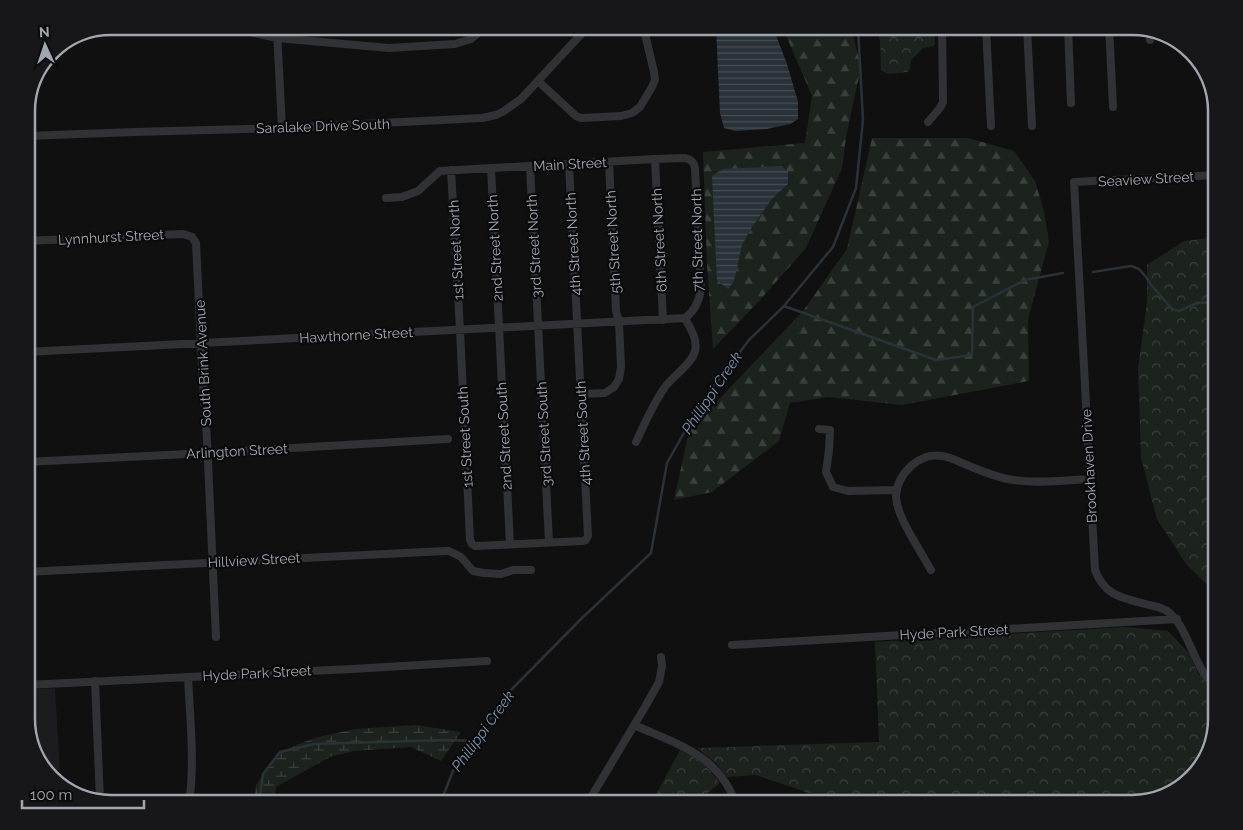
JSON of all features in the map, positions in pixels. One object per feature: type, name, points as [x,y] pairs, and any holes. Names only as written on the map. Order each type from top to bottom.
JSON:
[{"type":"street","points":[[277,35],[282,128]]},
{"type":"street","points":[[285,35],[389,48],[455,44],[471,39],[476,35]]},
{"type":"street","name":"Saralake Drive South","points":[[35,136],[282,128],[482,118],[496,114],[515,104],[580,35]]},
{"type":"street","points":[[538,81],[576,116],[581,118],[621,116],[632,113],[640,107],[654,80],[654,72],[645,35]]},
{"type":"street","points":[[928,122],[943,102],[942,35]]},
{"type":"street","points":[[986,35],[991,126]]},
{"type":"street","points":[[1026,35],[1032,126]]},
{"type":"street","points":[[1068,35],[1071,103]]},
{"type":"street","points":[[1109,35],[1113,107]]},
{"type":"street","name":"Main Street","points":[[451,170],[655,159],[689,159]]},
{"type":"street","name":"6th Street North","points":[[655,159],[663,320]]},
{"type":"street","name":"7th Street North","points":[[685,318],[696,304],[700,290],[695,168],[689,159]]},
{"type":"street","name":"5th Street North","points":[[581,394],[604,393],[614,387],[621,367],[608,162]]},
{"type":"street","name":"4th Street North","points":[[569,164],[577,324]]},
{"type":"street","name":"3rd Street North","points":[[530,166],[539,326]]},
{"type":"street","name":"2nd Street North","points":[[491,168],[499,328]]},
{"type":"street","points":[[386,198],[412,194],[424,187],[440,171],[451,170]]},
{"type":"street","name":"1st Street North","points":[[451,170],[460,330]]},
{"type":"street","name":"Seaview Street","points":[[1074,182],[1208,175]]},
{"type":"street","name":"Brookhaven Drive","points":[[1074,182],[1095,570],[1100,582],[1113,594],[1159,607],[1168,611],[1177,619]]},
{"type":"street","name":"Lynnhurst Street","points":[[35,241],[183,234],[194,239]]},
{"type":"street","name":"South Brink Avenue","points":[[194,239],[197,248],[216,637]]},
{"type":"street","points":[[636,442],[661,393],[690,360],[695,351],[695,338],[685,318]]},
{"type":"street","name":"Hawthorne Street","points":[[35,352],[685,318]]},
{"type":"street","name":"4th Street South","points":[[549,542],[586,540],[588,536],[577,324]]},
{"type":"street","name":"3rd Street South","points":[[539,326],[549,542]]},
{"type":"street","name":"2nd Street South","points":[[499,328],[510,544]]},
{"type":"street","name":"1st Street South","points":[[460,330],[470,540],[475,546],[510,544]]},
{"type":"street","points":[[819,428],[830,430],[826,472],[833,487],[848,491],[896,490]]},
{"type":"street","name":"Arlington Street","points":[[35,462],[448,439]]},
{"type":"street","points":[[931,570],[900,517],[896,503],[896,490],[903,475],[919,460],[934,455],[950,458],[989,474],[1016,481],[1090,479]]},
{"type":"street","points":[[510,544],[549,542]]},
{"type":"street","name":"Hillview Street","points":[[35,572],[445,550],[461,557],[473,571],[501,574],[512,570],[531,570]]},
{"type":"street","points":[[1177,619],[1202,670],[1208,678]]},
{"type":"street","name":"Hyde Park Street","points":[[732,645],[1177,619]]},
{"type":"street","points":[[592,795],[659,682],[662,666],[661,657]]},
{"type":"street","name":"Hyde Park Street","points":[[35,684],[487,661]]},
{"type":"street","points":[[188,677],[192,761],[190,795]]},
{"type":"street","points":[[95,681],[100,794]]},
{"type":"street","points":[[634,725],[691,750],[707,761],[726,782],[732,795]]},
{"type":"shaded area","points":[[716,35],[776,35],[787,64],[798,102],[798,119],[790,124],[767,129],[735,131],[724,128],[720,113]]},
{"type":"shaded area","points":[[781,166],[788,171],[788,184],[772,199],[752,227],[742,245],[734,281],[728,289],[717,280],[712,176],[723,169]]},
{"type":"shaded area","points":[[55,688],[60,770],[55,770],[45,757],[38,739],[35,724],[35,689]]},
{"type":"green space","points":[[786,35],[853,35],[861,67],[846,137],[842,168],[806,248],[713,349],[707,264],[703,152],[805,143],[812,96]],"holes":[[[781,166],[788,184],[772,199],[752,227],[742,245],[751,168]]]},
{"type":"green space","points":[[878,35],[934,35],[935,43],[934,46],[923,48],[911,60],[910,69],[907,72],[888,74],[881,70]]},
{"type":"green space","points":[[872,138],[968,138],[1014,151],[1035,181],[1044,211],[1049,242],[1028,319],[1029,381],[902,405],[828,397],[790,403],[779,441],[712,492],[674,500],[689,431],[803,311],[847,249]]},
{"type":"green space","points":[[1208,238],[1208,586],[1186,564],[1157,519],[1141,458],[1138,368],[1147,302],[1147,265],[1184,241]]},
{"type":"green space","points":[[1126,627],[1168,631],[1188,652],[1198,673],[1208,685],[1208,719],[1205,739],[1200,753],[1182,776],[1166,787],[1156,791],[1132,795],[815,795],[756,775],[727,777],[716,763],[697,748],[879,742],[875,642]]},
{"type":"green space","points":[[416,725],[461,732],[441,761],[411,747],[354,751],[332,756],[276,787],[275,795],[255,795],[256,785],[277,753],[314,738],[355,729]]},
{"type":"green space","points":[[680,750],[702,764],[720,783],[705,795],[656,795]]},
{"type":"waterway","name":"Phillippi Creek","points":[[444,795],[453,771],[511,690],[581,619],[651,553],[667,463],[700,404],[749,340],[784,306],[833,247],[856,188],[863,120],[858,35]]},
{"type":"waterway","points":[[1093,272],[1131,266],[1139,269],[1172,309],[1179,311],[1197,303],[1208,302]]},
{"type":"waterway","points":[[784,306],[936,360],[972,355],[973,307],[1025,280],[1063,273]]},
{"type":"waterway","points":[[260,795],[263,774],[280,752],[314,744],[445,740],[475,741]]}]
